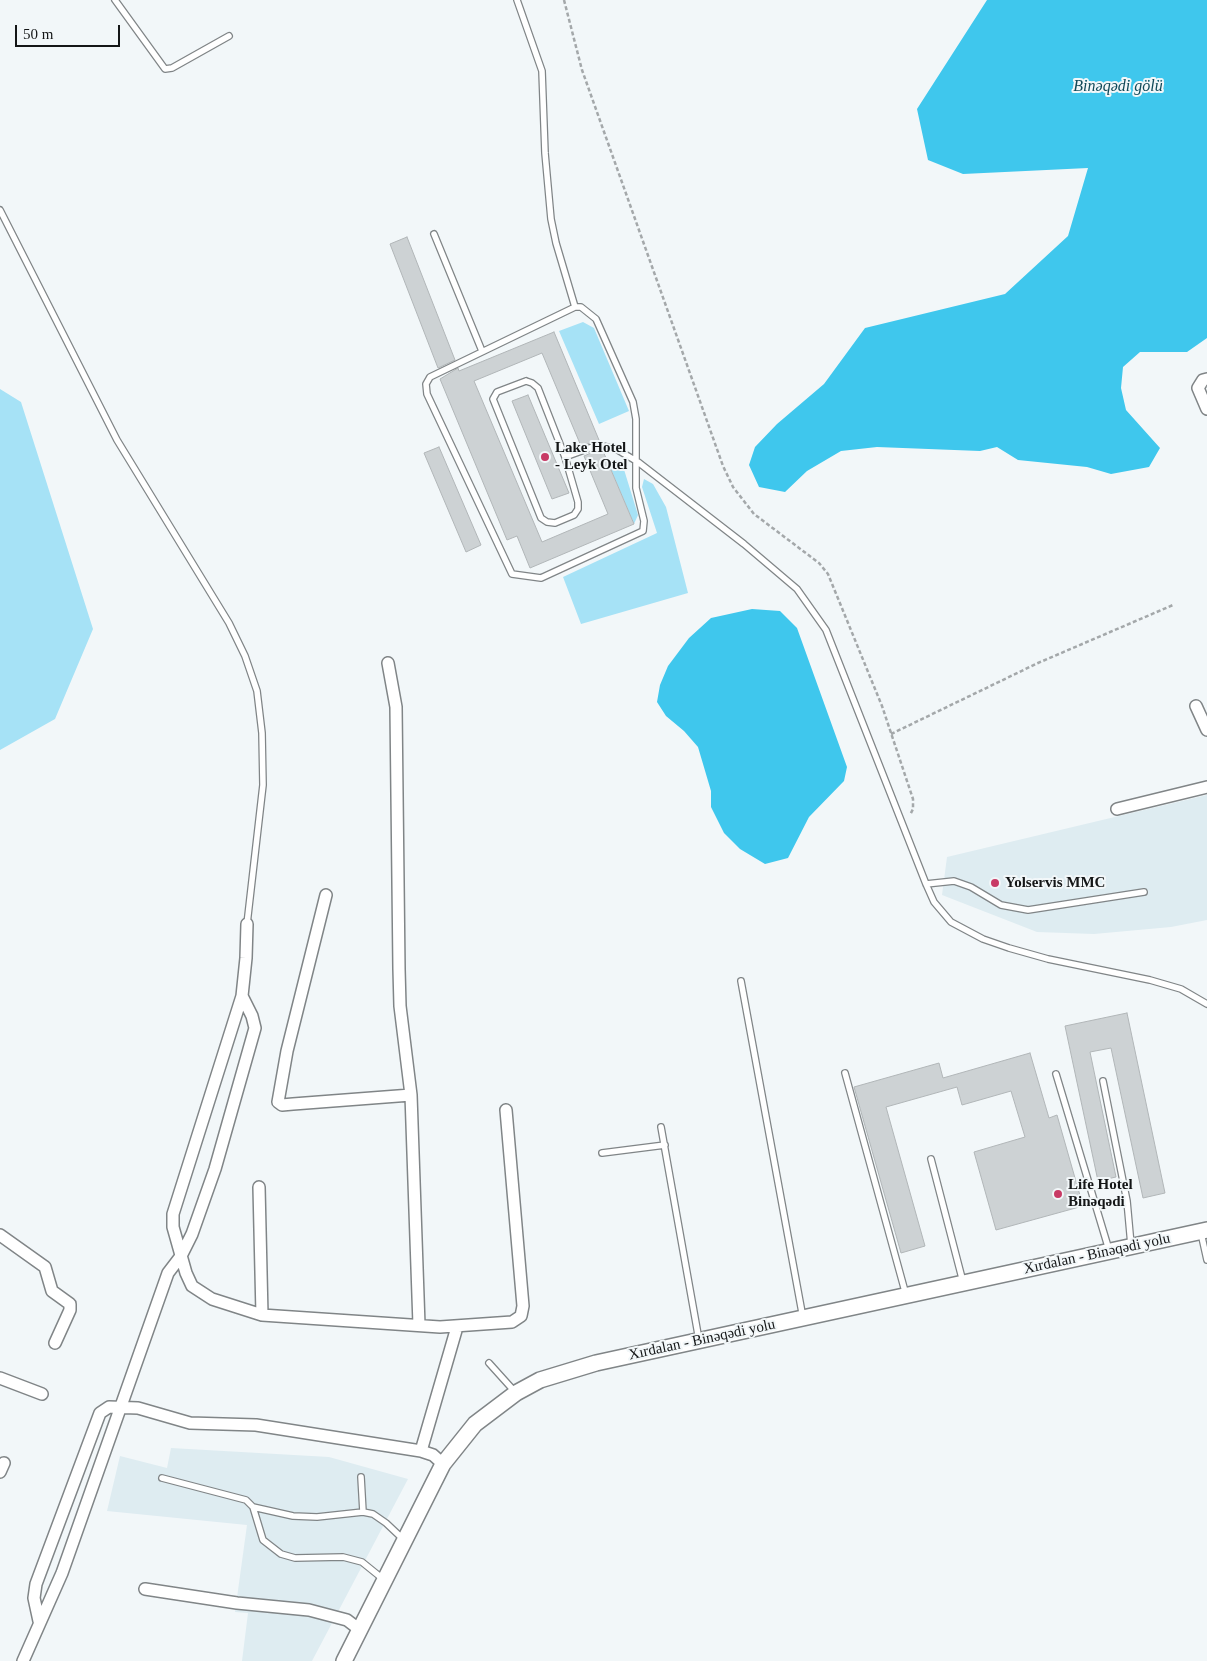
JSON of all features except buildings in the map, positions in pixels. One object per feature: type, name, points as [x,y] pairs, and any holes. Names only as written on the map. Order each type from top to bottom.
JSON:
[{"type":"main road","name":"Xırdalan - Binəqədi yolu","points":[[344,1661],[443,1464],[475,1424],[516,1392],[540,1380],[596,1362],[1204,1231]]},
{"type":"street","points":[[1207,379],[1203,380],[1198,388],[1207,409]]},
{"type":"street","points":[[388,663],[396,707],[400,1006],[411,1095],[419,1325]]},
{"type":"street","points":[[1196,706],[1207,730]]},
{"type":"street","points":[[1116,809],[1207,787]]},
{"type":"street","points":[[326,895],[287,1051],[278,1102],[293,1104],[411,1095]]},
{"type":"street","points":[[246,924],[246,958],[242,996],[173,1214],[181,1256],[192,1286],[212,1299],[262,1315],[457,1327],[512,1322],[521,1316],[522,1306],[506,1110]]},
{"type":"street","points":[[24,1661],[39,1621],[62,1573],[168,1273],[181,1256],[192,1234],[215,1168],[255,1028],[252,1016],[242,996]]},
{"type":"street","points":[[259,1187],[262,1315]]},
{"type":"street","points":[[0,1234],[45,1267],[52,1291],[70,1304],[70,1310],[55,1343]]},
{"type":"street","points":[[421,1451],[457,1327]]},
{"type":"street","points":[[0,1378],[42,1394]]},
{"type":"street","points":[[39,1621],[35,1609],[36,1584],[100,1413],[109,1406],[138,1408],[190,1423],[256,1425],[421,1451],[433,1455],[443,1464]]},
{"type":"street","points":[[144,1589],[237,1603],[310,1610],[347,1620],[360,1630]]},
{"type":"lane","points":[[114,0],[165,69],[172,68],[229,36]]},
{"type":"lane","points":[[517,0],[542,71],[545,154],[552,219],[556,243],[575,307]]},
{"type":"lane","points":[[0,210],[117,440],[229,623],[245,656],[257,691],[262,733],[263,785],[246,924]]},
{"type":"lane","points":[[434,234],[482,350]]},
{"type":"lane","points":[[575,307],[581,307],[596,319],[632,402],[636,419],[638,462],[636,488],[644,521],[643,531],[541,578],[512,574],[428,394],[426,384],[430,378],[482,350],[575,307]]},
{"type":"lane","points":[[526,382],[532,383],[538,388],[565,457],[578,509],[574,515],[555,523],[547,522],[541,518],[493,399],[498,392],[526,382]]},
{"type":"lane","points":[[565,457],[598,444],[608,445],[638,462],[744,544],[797,589],[826,630],[926,884],[942,914],[951,922],[982,939],[1048,959],[1150,980],[1181,989],[1207,1004]]},
{"type":"lane","points":[[926,884],[954,881],[971,887],[1001,905],[1028,910],[1144,892]]},
{"type":"lane","points":[[741,982],[802,1318]]},
{"type":"lane","points":[[845,1073],[906,1295]]},
{"type":"lane","points":[[1056,1074],[1110,1252]]},
{"type":"lane","points":[[1103,1081],[1127,1201],[1131,1247]]},
{"type":"lane","points":[[662,1127],[699,1340]]},
{"type":"lane","points":[[602,1153],[665,1145]]},
{"type":"lane","points":[[931,1158],[963,1282]]},
{"type":"lane","points":[[1204,1231],[1207,1260]]},
{"type":"lane","points":[[489,1364],[516,1392]]},
{"type":"lane","points":[[361,1477],[364,1512]]},
{"type":"lane","points":[[162,1478],[246,1500],[254,1507],[293,1516],[364,1512],[372,1514],[386,1523],[405,1541]]},
{"type":"lane","points":[[254,1507],[263,1540],[281,1554],[295,1558],[343,1557],[362,1562],[385,1580]]},
{"type":"path","points":[[564,0],[582,70],[723,466],[733,487],[754,514],[819,563],[828,574],[891,734],[913,799],[913,809],[904,828]]},
{"type":"path","points":[[891,734],[1038,663],[1173,605]]},
{"type":"shaded area","points":[[583,322],[594,328],[629,411],[599,424],[559,331]]},
{"type":"shaded area","points":[[0,389],[21,402],[93,629],[55,719],[0,750]]},
{"type":"shaded area","points":[[622,463],[638,515],[634,524],[610,467]]},
{"type":"shaded area","points":[[644,479],[653,484],[666,507],[688,593],[581,624],[563,577],[657,533],[642,487]]},
{"type":"shaded area","name":"Yolservis MMC","points":[[1207,795],[1207,920],[1171,927],[1094,934],[1037,932],[942,895],[947,857]]},
{"type":"shaded area","points":[[171,1448],[329,1457],[408,1479],[312,1661],[242,1661],[248,1613],[235,1612],[247,1525],[107,1511],[120,1456],[167,1468]]},
{"type":"water","name":"Binəqədi gölü","points":[[987,0],[1207,0],[1207,338],[1187,352],[1140,352],[1123,367],[1121,388],[1126,410],[1160,448],[1149,467],[1111,474],[1087,467],[1018,460],[997,447],[980,451],[877,447],[841,451],[807,471],[785,492],[759,487],[749,465],[755,447],[777,424],[824,384],[865,328],[1005,294],[1068,236],[1088,168],[963,174],[928,160],[917,109]]},
{"type":"water","points":[[752,609],[780,611],[797,628],[847,767],[844,781],[809,817],[788,858],[765,864],[740,849],[724,833],[711,807],[711,791],[698,747],[684,731],[666,716],[657,702],[660,685],[668,666],[689,638],[711,618]]},
{"type":"place","name":"Lake Hotel - Leyk Otel","points":[[545,457]]},
{"type":"place","name":"Yolservis MMC","points":[[995,883]]},
{"type":"place","name":"Life Hotel Binəqədi","points":[[1058,1194]]}]
